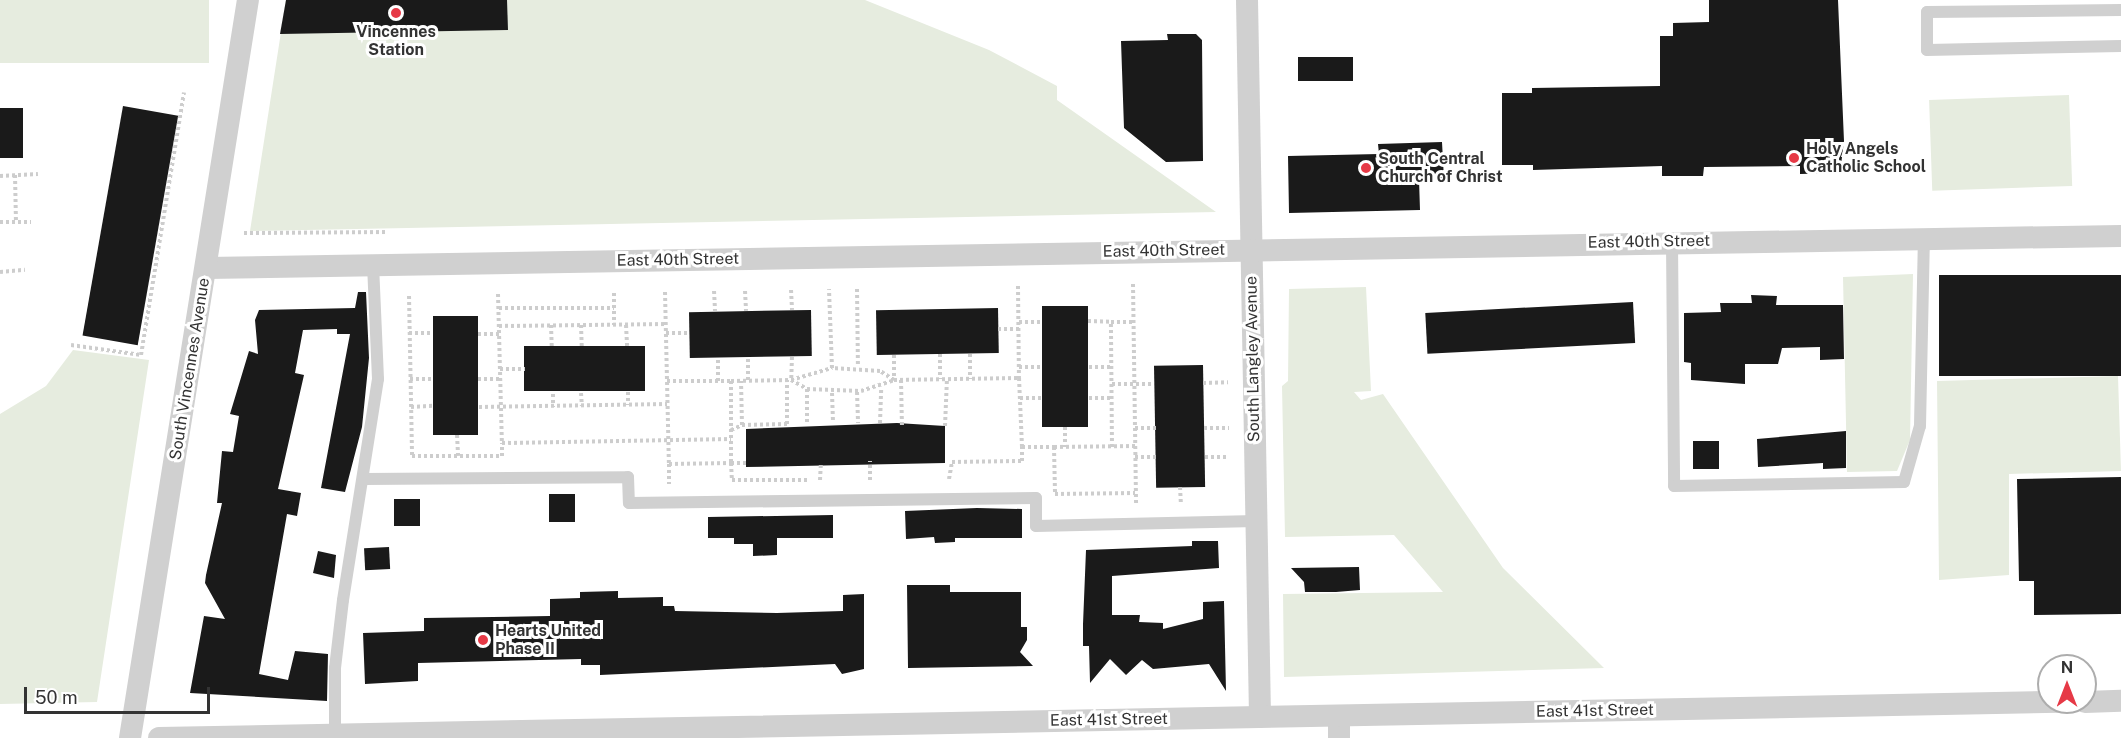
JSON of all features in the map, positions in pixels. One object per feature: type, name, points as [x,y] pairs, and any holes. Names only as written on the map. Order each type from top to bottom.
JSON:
[{"type":"street","name":"South Vincennes Avenue","points":[[130,738],[248,0]]},
{"type":"street","name":"South Langley Avenue","points":[[1247,0],[1260,717]]},
{"type":"street","name":"East 40th Street","points":[[206,268],[1924,237],[2121,236]]},
{"type":"street","points":[[2097,702],[2121,701]]},
{"type":"street","name":"East 41st Street","points":[[159,738],[629,734],[1260,717],[1339,727],[2037,703]]},
{"type":"lane","points":[[2121,10],[1927,12],[1927,50],[2121,46]]},
{"type":"lane","points":[[1672,242],[1674,486],[1904,482],[1920,426],[1924,237]]},
{"type":"lane","points":[[335,735],[338,645],[378,379],[373,265]]},
{"type":"lane","points":[[364,479],[628,477],[629,503],[1036,498],[1036,526],[1256,521]]},
{"type":"path","points":[[71,345],[141,355],[184,93]]},
{"type":"path","points":[[0,177],[38,174]]},
{"type":"path","points":[[15,175],[16,222]]},
{"type":"path","points":[[0,222],[31,222]]},
{"type":"path","points":[[244,233],[388,232]]},
{"type":"path","points":[[0,272],[25,270]]},
{"type":"path","points":[[1133,284],[1135,493],[1136,505],[1147,504]]},
{"type":"path","points":[[939,479],[951,479],[952,462],[1022,460],[1018,286]]},
{"type":"path","points":[[829,289],[832,368]]},
{"type":"path","points":[[857,289],[858,367]]},
{"type":"path","points":[[791,290],[792,310]]},
{"type":"path","points":[[714,291],[714,311]]},
{"type":"path","points":[[745,291],[746,310]]},
{"type":"path","points":[[665,292],[669,464],[746,463]]},
{"type":"path","points":[[614,293],[614,325]]},
{"type":"path","points":[[409,296],[412,456],[501,456],[498,294]]},
{"type":"path","points":[[499,308],[614,308]]},
{"type":"path","points":[[1088,321],[1133,322]]},
{"type":"path","points":[[1019,322],[1042,322]]},
{"type":"path","points":[[1111,322],[1112,447]]},
{"type":"path","points":[[499,326],[666,324]]},
{"type":"path","points":[[551,325],[552,348]]},
{"type":"path","points":[[581,325],[582,348]]},
{"type":"path","points":[[626,325],[627,346]]},
{"type":"path","points":[[998,329],[1019,329]]},
{"type":"path","points":[[409,333],[433,333]]},
{"type":"path","points":[[666,333],[690,333]]},
{"type":"path","points":[[478,334],[499,334]]},
{"type":"path","points":[[940,354],[940,379]]},
{"type":"path","points":[[970,354],[970,379]]},
{"type":"path","points":[[894,355],[894,380]]},
{"type":"path","points":[[748,357],[748,380]]},
{"type":"path","points":[[731,430],[742,425],[787,426],[792,357]]},
{"type":"path","points":[[718,358],[718,381]]},
{"type":"path","points":[[667,381],[789,380],[832,368],[858,367],[880,371],[894,380]]},
{"type":"path","points":[[1019,367],[1042,367]]},
{"type":"path","points":[[1089,367],[1112,367]]},
{"type":"path","points":[[500,369],[525,369]]},
{"type":"path","points":[[789,380],[807,389],[832,393],[881,388],[894,380],[1019,378]]},
{"type":"path","points":[[410,379],[433,379]]},
{"type":"path","points":[[478,379],[500,379]]},
{"type":"path","points":[[945,426],[947,379]]},
{"type":"path","points":[[901,380],[902,426]]},
{"type":"path","points":[[731,381],[732,480],[830,480]]},
{"type":"path","points":[[741,381],[742,425]]},
{"type":"path","points":[[1203,383],[1228,382]]},
{"type":"path","points":[[1112,384],[1154,384]]},
{"type":"path","points":[[880,423],[881,388]]},
{"type":"path","points":[[807,389],[807,424]]},
{"type":"path","points":[[628,392],[628,405]]},
{"type":"path","points":[[857,392],[858,423]]},
{"type":"path","points":[[581,393],[582,406]]},
{"type":"path","points":[[832,393],[833,423]]},
{"type":"path","points":[[553,394],[553,406]]},
{"type":"path","points":[[1020,398],[1043,398]]},
{"type":"path","points":[[1089,398],[1112,398]]},
{"type":"path","points":[[479,407],[667,405]]},
{"type":"path","points":[[411,407],[433,406]]},
{"type":"path","points":[[1065,427],[1065,447]]},
{"type":"path","points":[[1135,428],[1156,428]]},
{"type":"path","points":[[1204,428],[1229,428]]},
{"type":"path","points":[[457,435],[458,456]]},
{"type":"path","points":[[501,443],[731,439]]},
{"type":"path","points":[[1022,447],[1135,446]]},
{"type":"path","points":[[1054,447],[1055,526]]},
{"type":"path","points":[[1135,457],[1156,457]]},
{"type":"path","points":[[1205,457],[1229,457]]},
{"type":"path","points":[[870,461],[870,480]]},
{"type":"path","points":[[820,480],[821,462]]},
{"type":"path","points":[[860,480],[881,479]]},
{"type":"path","points":[[1180,487],[1181,504]]},
{"type":"path","points":[[1054,494],[1135,493]]},
{"type":"path","points":[[1170,504],[1191,504]]},
{"type":"shaded area","points":[[0,0],[209,0],[209,63],[0,63]]},
{"type":"shaded area","points":[[286,0],[865,0],[989,50],[1057,86],[1057,100],[1216,212],[250,231]]},
{"type":"shaded area","points":[[2069,95],[2072,186],[1932,191],[1929,100]]},
{"type":"shaded area","points":[[1913,274],[1910,440],[1897,471],[1847,472],[1843,277]]},
{"type":"shaded area","points":[[1366,287],[1371,391],[1354,392],[1361,400],[1383,394],[1503,568],[1604,668],[1284,677],[1283,594],[1443,592],[1394,535],[1285,537],[1282,386],[1288,381],[1289,289]]},
{"type":"shaded area","points":[[73,350],[149,360],[97,702],[0,704],[0,414],[46,386]]},
{"type":"shaded area","points":[[2118,376],[2121,471],[2009,474],[2009,575],[1939,580],[1937,381]]},
{"type":"building","name":"Vincennes Station","points":[[286,0],[507,0],[508,30],[280,34]]},
{"type":"building","name":"Holy Angels Catholic School","points":[[1709,0],[1838,0],[1844,141],[1840,173],[1800,174],[1800,166],[1704,167],[1703,176],[1662,176],[1662,166],[1533,170],[1533,165],[1502,165],[1502,93],[1532,93],[1532,88],[1660,86],[1660,36],[1673,36],[1673,23],[1709,22]]},
{"type":"building","points":[[1167,34],[1196,34],[1202,40],[1203,161],[1166,162],[1124,128],[1121,41],[1168,40]]},
{"type":"building","points":[[1298,57],[1353,57],[1353,81],[1298,81]]},
{"type":"building","points":[[123,106],[178,116],[138,345],[83,335]]},
{"type":"building","points":[[0,108],[23,108],[23,158],[0,158]]},
{"type":"building","name":"South Central Church of Christ","points":[[1442,142],[1444,179],[1419,179],[1420,210],[1289,213],[1288,156],[1379,154],[1378,144]]},
{"type":"building","points":[[1939,275],[2121,275],[2121,376],[1939,376]]},
{"type":"building","points":[[358,292],[366,292],[369,358],[362,427],[345,492],[321,488],[350,334],[337,334],[337,329],[303,330],[295,373],[304,375],[278,489],[301,493],[297,516],[287,514],[259,674],[288,680],[295,651],[328,654],[327,701],[190,693],[204,616],[225,619],[205,583],[222,503],[217,503],[222,451],[233,452],[239,416],[230,414],[249,351],[258,354],[255,320],[259,310],[355,308]]},
{"type":"building","points":[[1751,295],[1777,296],[1776,305],[1843,305],[1844,359],[1820,360],[1820,347],[1782,348],[1778,364],[1745,364],[1745,384],[1691,380],[1691,363],[1684,362],[1684,313],[1721,312],[1720,303],[1752,303]]},
{"type":"building","points":[[1633,302],[1635,343],[1427,354],[1425,313]]},
{"type":"building","points":[[1042,306],[1088,306],[1088,427],[1042,427]]},
{"type":"building","points":[[998,308],[999,353],[877,355],[876,310]]},
{"type":"building","points":[[811,310],[812,356],[690,358],[689,312]]},
{"type":"building","points":[[433,316],[478,316],[478,435],[433,435]]},
{"type":"building","points":[[524,346],[645,346],[645,391],[524,391]]},
{"type":"building","points":[[1203,365],[1205,487],[1156,488],[1154,366]]},
{"type":"building","points":[[897,423],[945,426],[945,463],[746,467],[746,429]]},
{"type":"building","points":[[1846,431],[1846,468],[1823,469],[1823,463],[1758,467],[1757,439]]},
{"type":"building","points":[[1693,441],[1719,441],[1719,469],[1693,469]]},
{"type":"building","points":[[2121,477],[2121,614],[2034,615],[2034,581],[2019,581],[2017,479]]},
{"type":"building","points":[[549,494],[575,494],[575,522],[549,522]]},
{"type":"building","points":[[394,499],[420,499],[420,526],[394,526]]},
{"type":"building","points":[[1022,509],[1022,538],[955,538],[955,542],[935,543],[934,537],[906,539],[905,511]]},
{"type":"building","points":[[833,515],[833,538],[777,538],[777,555],[753,556],[753,544],[734,544],[734,538],[708,538],[708,517]]},
{"type":"building","points":[[1192,541],[1218,541],[1219,568],[1112,576],[1112,615],[1140,615],[1139,622],[1163,623],[1163,629],[1203,619],[1203,602],[1224,601],[1226,691],[1209,664],[1153,669],[1142,660],[1126,675],[1110,659],[1090,683],[1089,646],[1083,646],[1086,550],[1192,546]]},
{"type":"building","points":[[389,547],[390,569],[365,570],[364,548]]},
{"type":"building","points":[[318,551],[336,555],[334,578],[313,573]]},
{"type":"building","points":[[1359,567],[1360,590],[1336,592],[1305,592],[1304,582],[1291,568]]},
{"type":"building","points":[[907,585],[950,585],[950,592],[1021,592],[1021,627],[1027,627],[1027,640],[1020,652],[1033,666],[908,668]]},
{"type":"building","points":[[618,591],[618,598],[663,597],[663,606],[674,606],[675,611],[777,613],[843,611],[843,595],[864,594],[864,669],[842,674],[835,664],[600,675],[600,665],[581,665],[581,659],[418,663],[418,681],[365,684],[363,633],[424,631],[424,618],[550,616],[550,599],[580,598],[580,592]]},
{"type":"place","name":"Vincennes Station","points":[[396,13]]},
{"type":"place","name":"Holy Angels Catholic School","points":[[1794,158]]},
{"type":"place","name":"South Central Church of Christ","points":[[1366,168]]},
{"type":"place","name":"Hearts United Phase II","points":[[483,640]]}]
